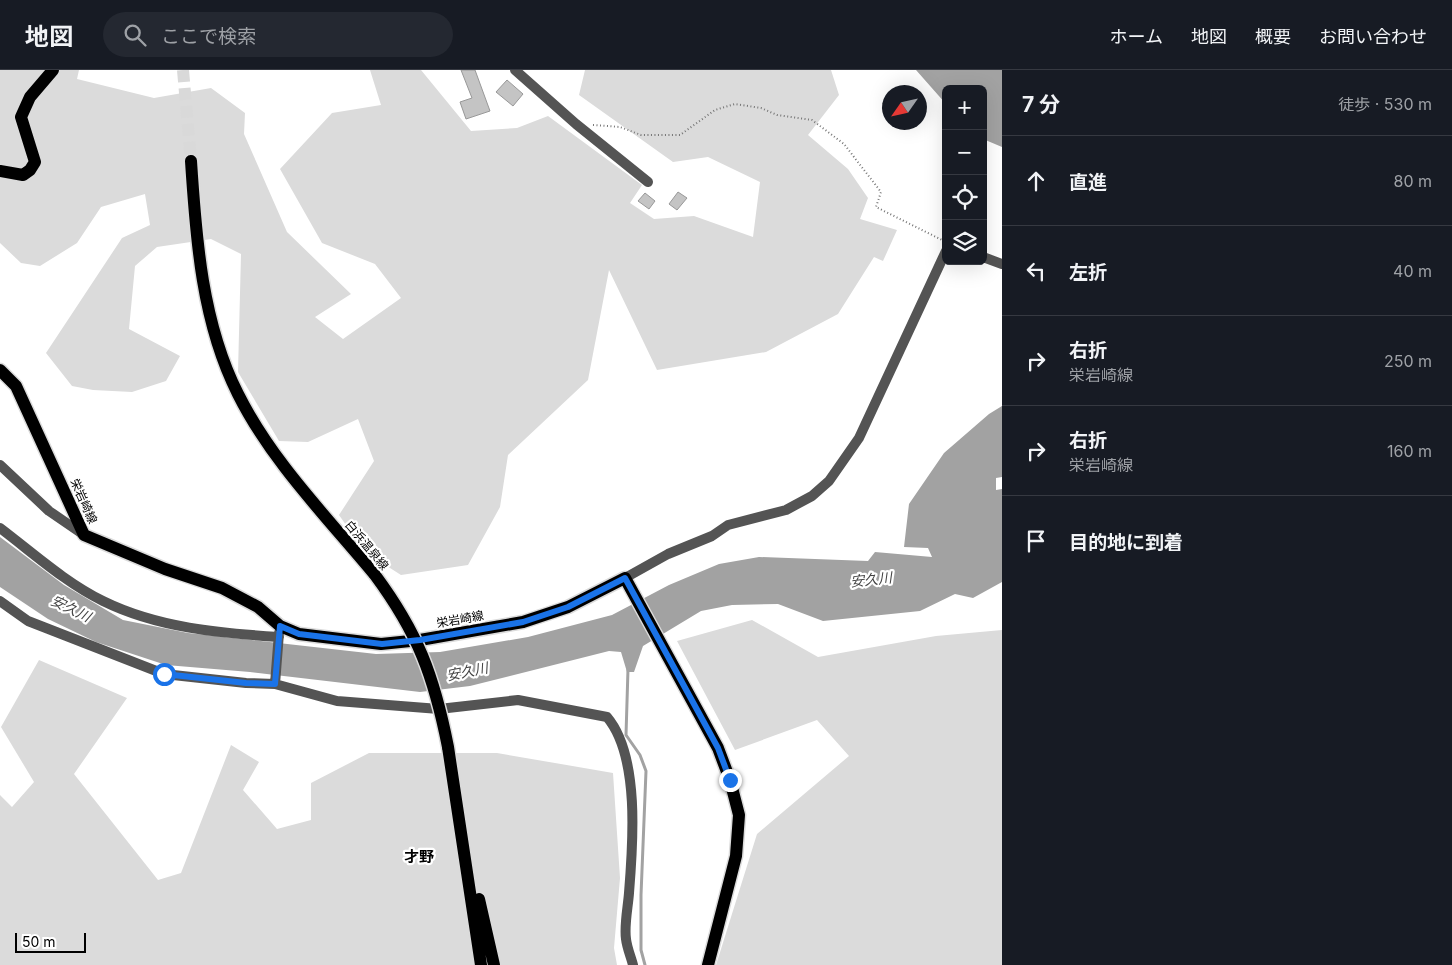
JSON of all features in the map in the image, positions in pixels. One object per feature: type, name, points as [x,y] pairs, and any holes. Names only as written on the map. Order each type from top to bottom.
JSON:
[{"type":"main road","points":[[0,171],[23,175],[30,170],[35,162],[22,117],[30,96],[53,70]]},
{"type":"main road","name":"白浜温泉線","points":[[191,162],[196,227],[204,285],[217,342],[237,392],[249,416],[280,462],[375,575],[404,617],[418,643],[436,693],[448,747],[458,809],[470,885],[479,965]]},
{"type":"main road","name":"栄岩崎線","points":[[0,370],[16,386],[84,535],[165,569],[222,588],[258,607],[279,631],[382,644],[420,640],[523,622],[568,607],[625,578]]},
{"type":"main road","points":[[625,578],[718,748],[730,780],[739,815],[736,856],[708,965]]},
{"type":"main road","points":[[458,809],[494,965]]},
{"type":"street","points":[[515,70],[576,124],[648,182]]},
{"type":"street","points":[[987,258],[1002,264]]},
{"type":"street","points":[[625,578],[668,554],[712,536],[728,524],[786,510],[812,496],[830,481],[859,438],[942,260]]},
{"type":"street","points":[[0,465],[49,510],[84,535]]},
{"type":"street","points":[[0,528],[75,585],[104,601],[151,620],[212,632],[279,631],[275,682]]},
{"type":"street","points":[[0,602],[28,621],[164,674],[246,683],[275,682],[346,702],[439,709],[518,700],[606,717],[614,727],[627,766],[632,792],[632,861],[626,939],[633,965]]},
{"type":"path","points":[[576,124],[620,127],[641,134],[680,135],[715,110],[735,104],[761,108],[777,116],[812,120],[844,144],[880,192],[876,207],[942,240]]},
{"type":"shaded area","points":[[0,70],[79,70],[77,79],[154,98],[211,88],[245,113],[244,134],[287,232],[351,294],[315,317],[343,339],[401,298],[375,264],[322,243],[280,169],[332,113],[381,105],[370,70],[421,70],[471,131],[517,128],[548,116],[642,185],[630,203],[654,219],[694,216],[753,237],[760,182],[708,157],[673,162],[579,95],[585,70],[831,70],[839,95],[808,135],[848,169],[868,198],[860,219],[897,230],[883,261],[874,257],[838,314],[766,352],[657,370],[609,270],[588,380],[508,455],[500,507],[468,565],[401,575],[365,552],[339,515],[374,461],[358,419],[308,442],[279,441],[238,372],[241,254],[211,239],[157,247],[135,266],[129,329],[180,356],[166,381],[132,392],[93,390],[72,386],[46,353],[122,238],[150,225],[145,194],[101,207],[77,243],[40,266],[21,263],[0,243]]},
{"type":"shaded area","points":[[752,620],[818,657],[936,636],[1002,630],[1002,965],[716,965],[757,834],[849,756],[817,720],[735,750],[677,641]]},
{"type":"shaded area","points":[[39,660],[127,698],[74,774],[158,880],[181,873],[231,745],[259,762],[243,790],[277,829],[311,820],[311,783],[369,753],[497,753],[613,773],[620,878],[614,948],[617,965],[0,965],[0,795],[12,807],[34,782],[1,727]]},
{"type":"water","points":[[916,70],[1002,70],[1002,147],[987,141],[987,85],[942,85],[942,99]]},
{"type":"water","name":"安久川","points":[[1002,406],[1002,477],[996,478],[996,490],[1002,489],[1002,582],[973,598],[955,594],[920,611],[823,621],[778,604],[732,605],[701,611],[643,646],[634,672],[627,672],[621,652],[609,651],[470,686],[420,692],[250,672],[166,665],[96,642],[48,619],[0,587],[0,537],[64,585],[123,620],[188,633],[376,654],[440,652],[528,637],[612,615],[669,585],[719,564],[759,557],[868,561],[875,552],[932,557],[928,548],[904,547],[909,504],[944,453],[989,414]]},
{"type":"building","points":[[461,70],[475,70],[490,111],[466,119],[460,102],[472,98]]},
{"type":"building","points":[[507,80],[523,94],[513,106],[496,92]]},
{"type":"building","points":[[678,192],[687,198],[677,210],[669,204]]},
{"type":"building","points":[[645,193],[655,201],[649,209],[638,201]]},
{"type":"waterway","points":[[628,669],[626,735],[640,755],[646,771],[641,895],[641,950],[645,965]]},
{"type":"tunnel","points":[[183,70],[191,161]]},
{"type":"district","name":"才野","points":[[419,856]]},
{"type":"route","points":[[164,674],[246,683],[275,684],[280,626],[299,634],[382,644],[420,640],[523,622],[568,607],[625,578],[718,748],[730,780]]}]
